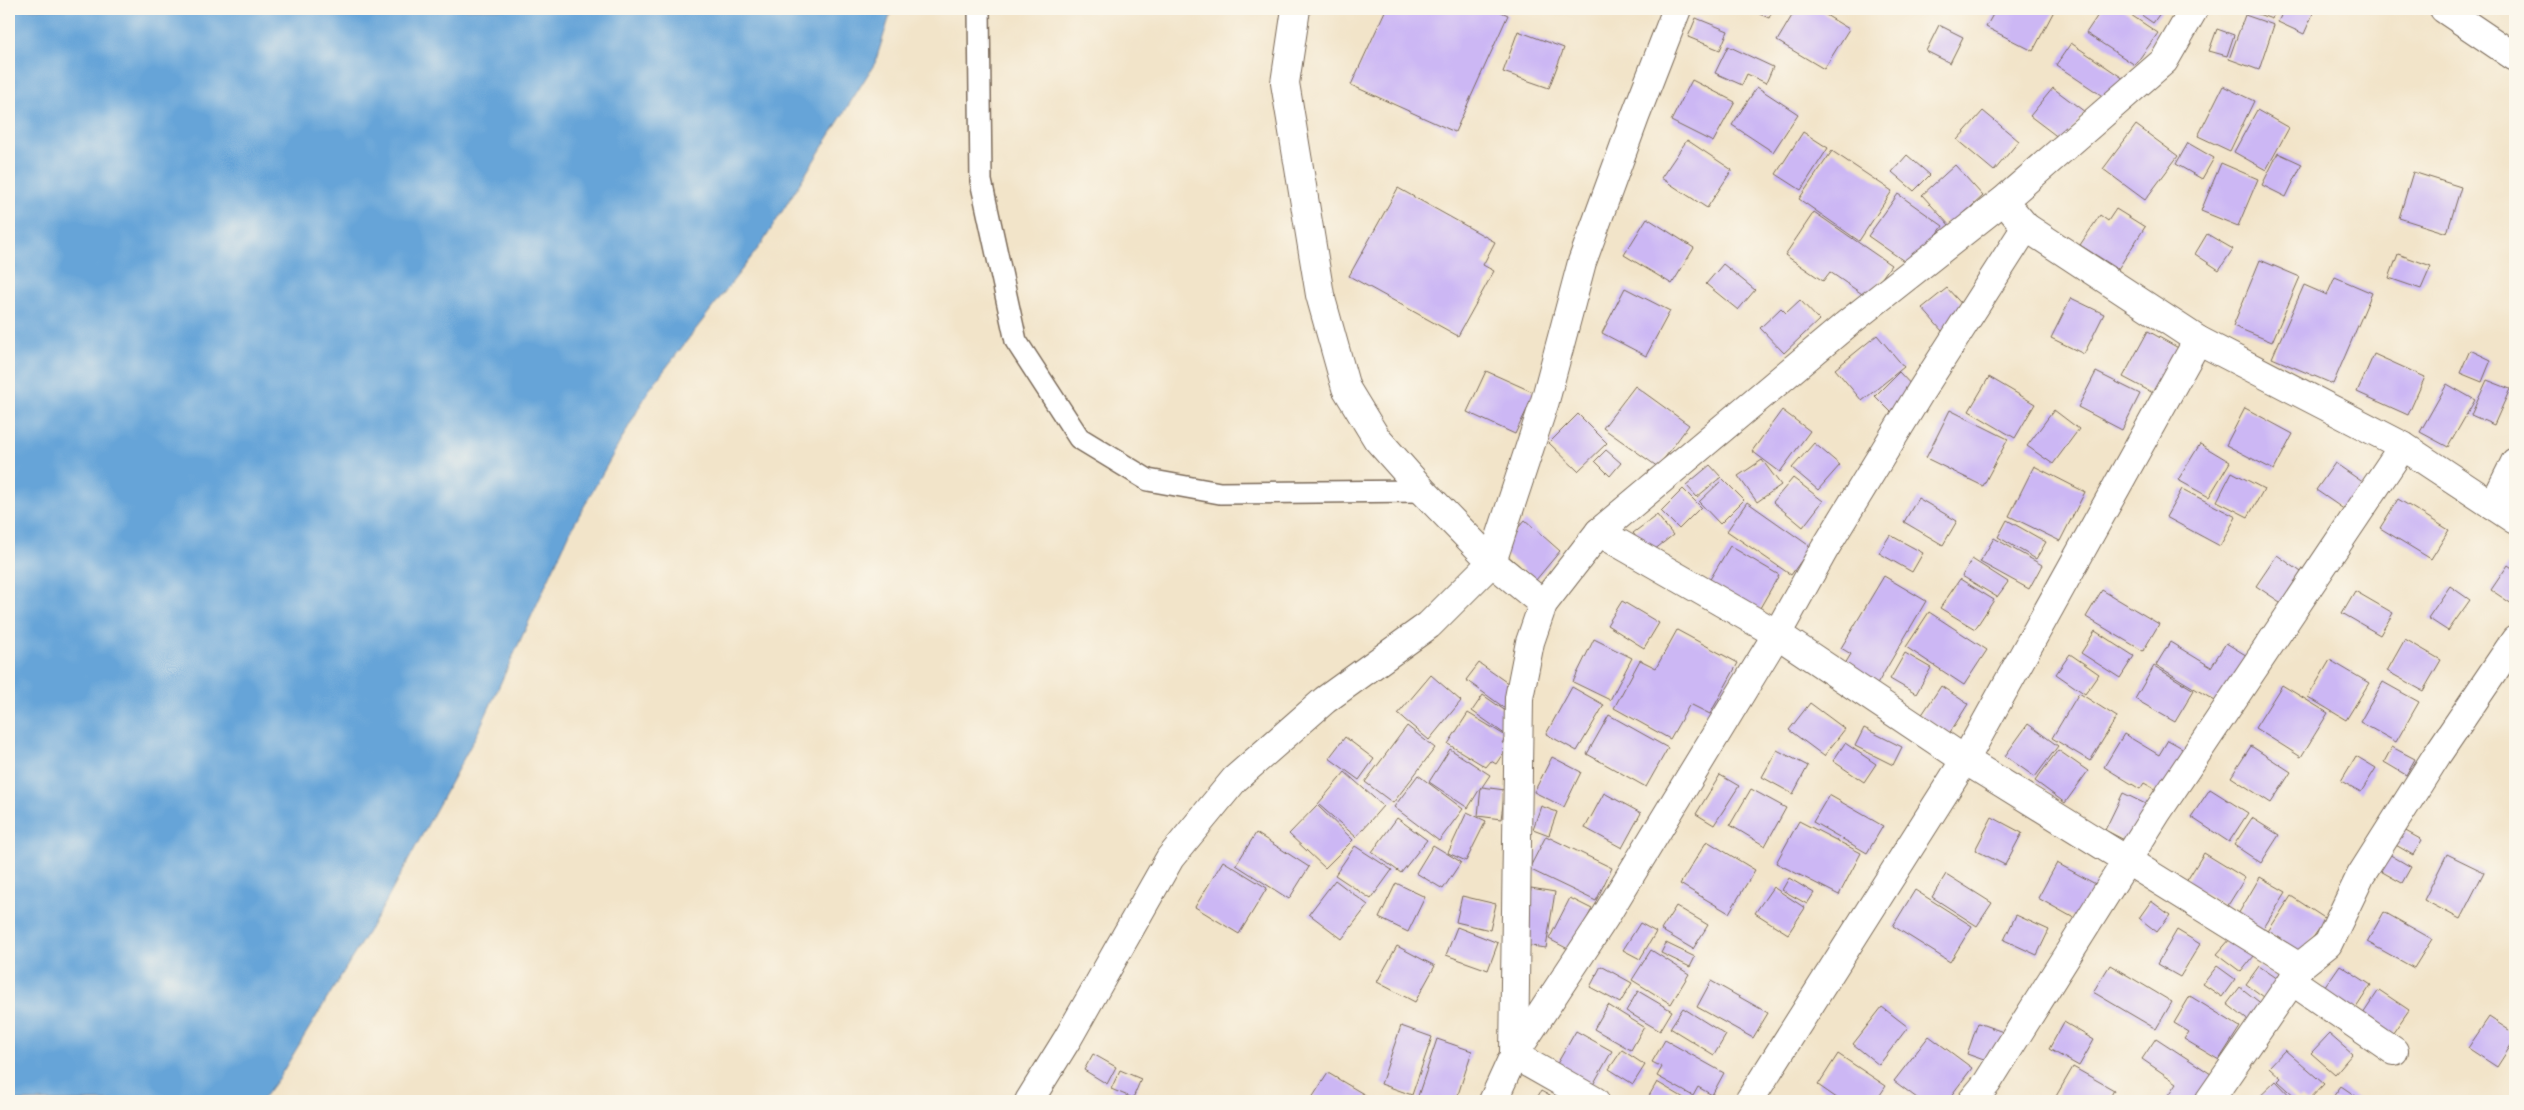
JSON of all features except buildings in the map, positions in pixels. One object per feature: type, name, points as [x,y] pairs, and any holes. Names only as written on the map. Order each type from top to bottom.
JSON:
[{"type":"street","points":[[1296,9],[1285,84],[1320,295],[1346,388],[1377,439],[1423,491],[1492,562],[1543,604]]},
{"type":"street","points":[[1029,1101],[1068,1038],[1170,858],[1235,779],[1325,700],[1429,626],[1492,562],[1545,401],[1582,262],[1677,9]]},
{"type":"street","points":[[1514,1055],[1519,698],[1530,642],[1543,604],[1599,532],[1848,324],[2004,200],[2164,61],[2194,9]]},
{"type":"street","points":[[2444,9],[2515,57]]},
{"type":"street","points":[[2004,200],[2026,227],[2198,340],[2403,446],[2504,513],[2515,462]]},
{"type":"street","points":[[1493,1101],[1514,1055],[1605,918],[1776,634],[1824,550],[1906,416],[2026,227]]},
{"type":"street","points":[[1749,1101],[1965,760],[2198,340]]},
{"type":"street","points":[[1972,1101],[1987,1083],[2127,860],[2403,446]]},
{"type":"street","points":[[1599,532],[1776,634],[1965,760],[2127,860],[2296,974],[2394,1051]]},
{"type":"street","points":[[2209,1101],[2296,974],[2328,944],[2360,875],[2437,754],[2515,640]]},
{"type":"street","points":[[1514,1055],[1595,1101]]},
{"type":"lane","points":[[979,9],[981,181],[1016,341],[1079,438],[1148,480],[1220,494],[1423,491]]},
{"type":"water","points":[[9,9],[892,9],[875,63],[763,242],[649,390],[572,528],[478,732],[383,907],[280,1076],[261,1101],[9,1101]]}]
